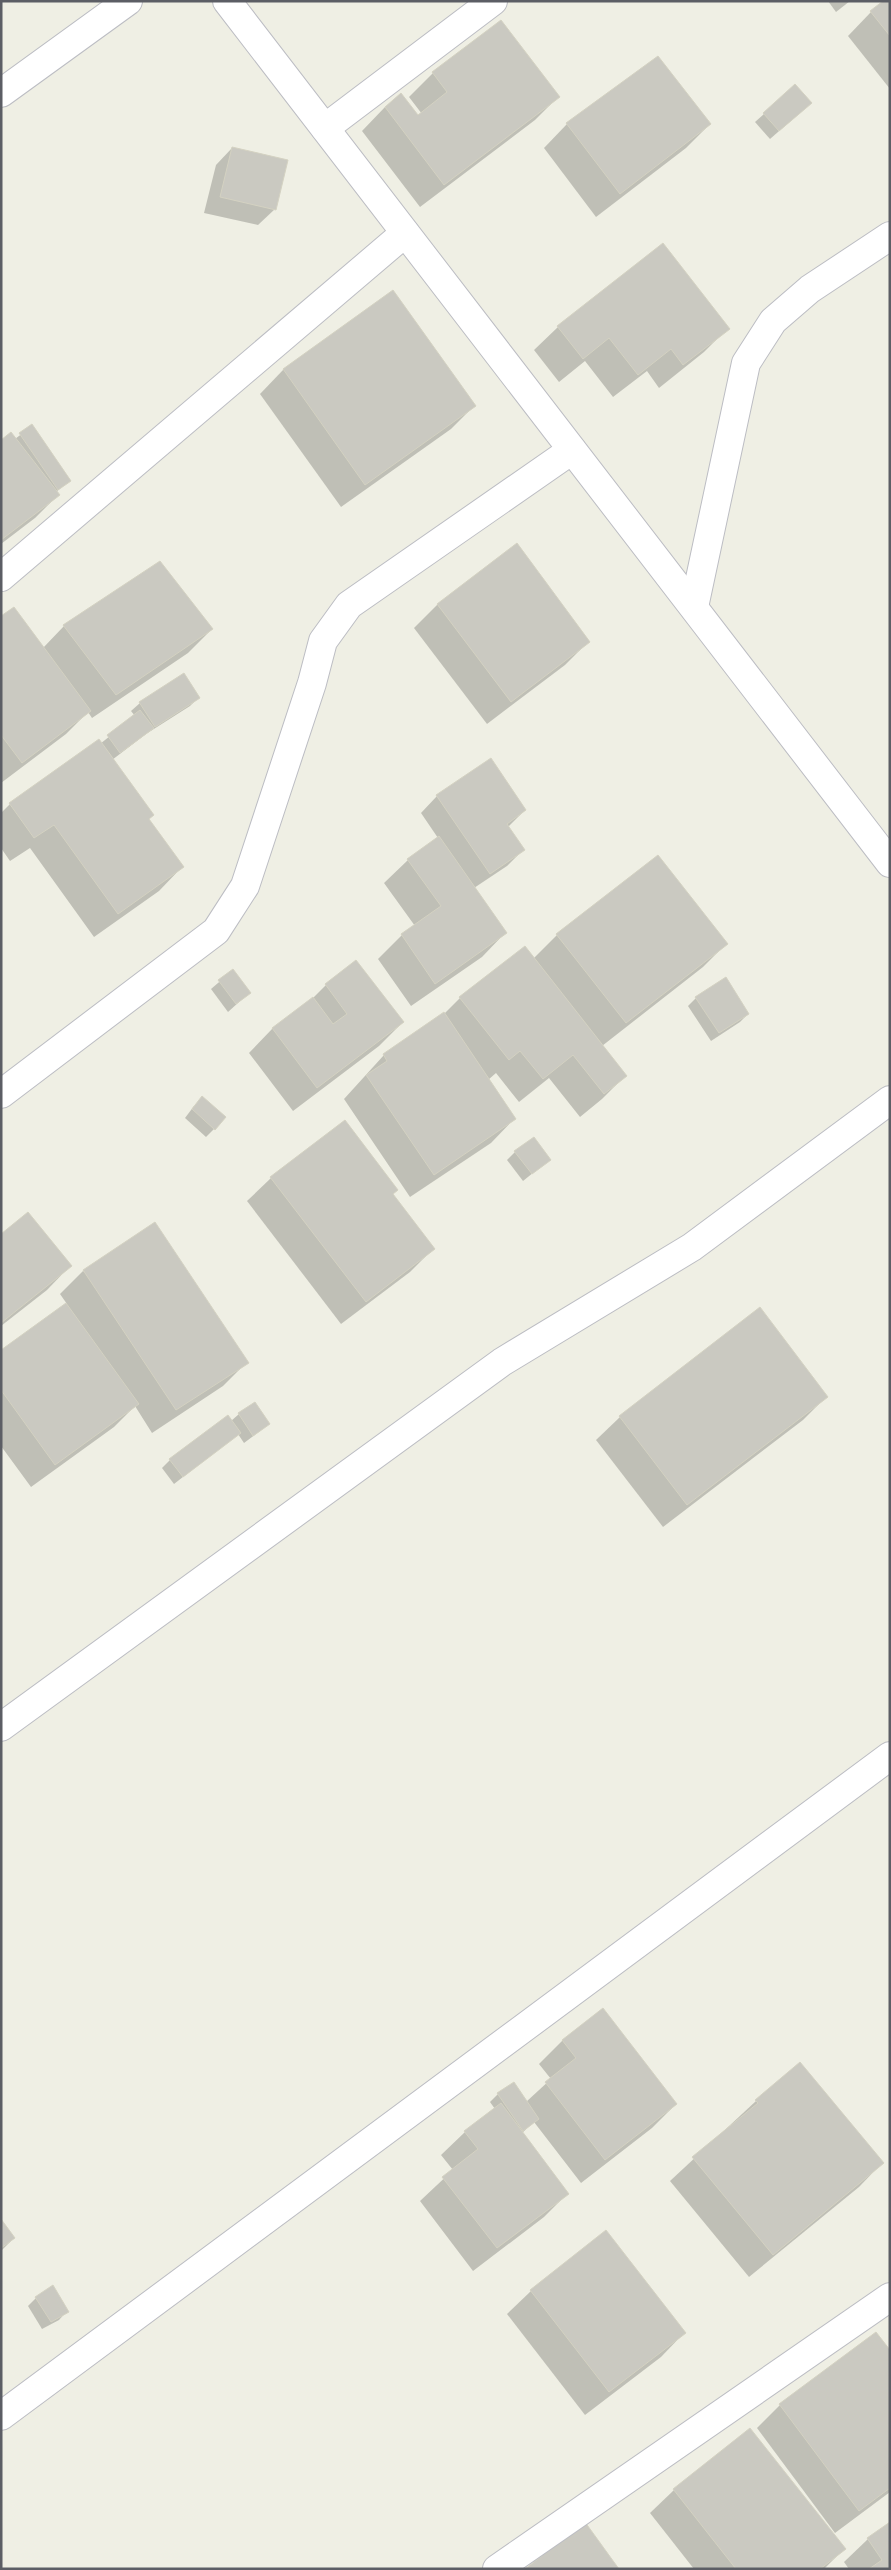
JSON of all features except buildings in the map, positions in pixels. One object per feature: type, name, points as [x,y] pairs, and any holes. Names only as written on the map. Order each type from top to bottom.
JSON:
[{"type":"street","points":[[1,93],[128,1]]},
{"type":"street","points":[[227,1],[890,863]]},
{"type":"street","points":[[325,128],[493,1]]},
{"type":"street","points":[[1,577],[405,233]]},
{"type":"street","points":[[694,608],[746,363],[773,321],[810,290],[890,236]]},
{"type":"street","points":[[1,1094],[216,931],[245,886],[312,683],[323,641],[349,605],[572,450]]},
{"type":"street","points":[[1,1727],[502,1362],[692,1247],[890,1100]]},
{"type":"street","points":[[1,2416],[890,1756]]},
{"type":"street","points":[[497,2569],[890,2296]]}]
